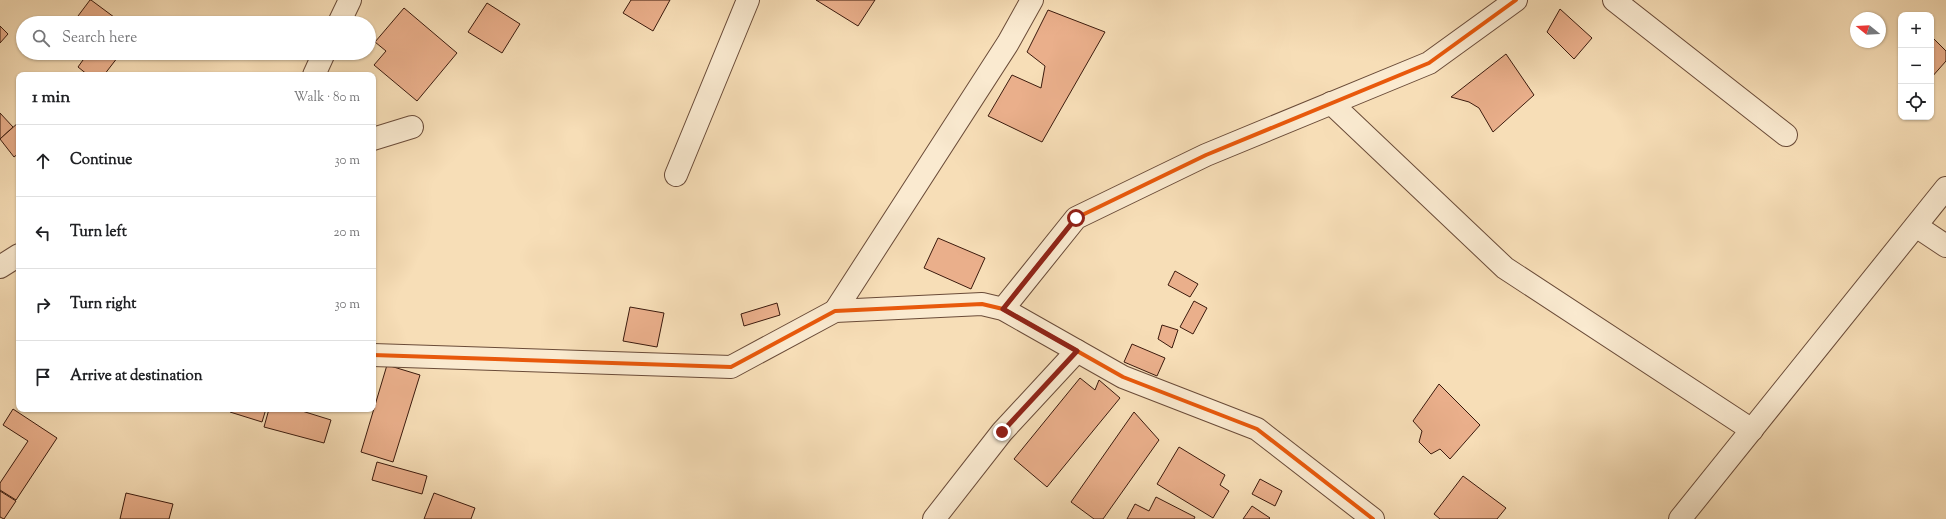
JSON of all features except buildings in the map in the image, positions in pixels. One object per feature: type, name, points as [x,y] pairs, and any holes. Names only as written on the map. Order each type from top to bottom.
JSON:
[{"type":"street","points":[[342,16],[350,0]]},
{"type":"street","points":[[676,175],[748,0]]},
{"type":"street","points":[[835,311],[1008,43],[1032,0]]},
{"type":"street","points":[[1003,309],[1076,218],[1206,155],[1429,63],[1516,0]]},
{"type":"street","points":[[1614,0],[1786,135]]},
{"type":"street","points":[[315,72],[321,60]]},
{"type":"street","points":[[1331,103],[1505,268],[1752,430]]},
{"type":"street","points":[[376,138],[412,127]]},
{"type":"street","points":[[1680,519],[1946,188]]},
{"type":"street","points":[[1916,226],[1946,246]]},
{"type":"street","points":[[0,267],[16,257]]},
{"type":"street","points":[[376,355],[731,367],[835,311],[982,304],[1003,309],[1123,377],[1257,429],[1373,519]]},
{"type":"street","points":[[934,519],[1002,432],[1077,351]]},
{"type":"cycle path","points":[[1003,309],[1076,218],[1206,155],[1429,63],[1516,0]]},
{"type":"cycle path","points":[[376,355],[731,367],[835,311],[982,304],[1003,309],[1123,377],[1257,429],[1373,519]]},
{"type":"route","points":[[1002,432],[1077,351],[1003,309],[1076,218]]}]
